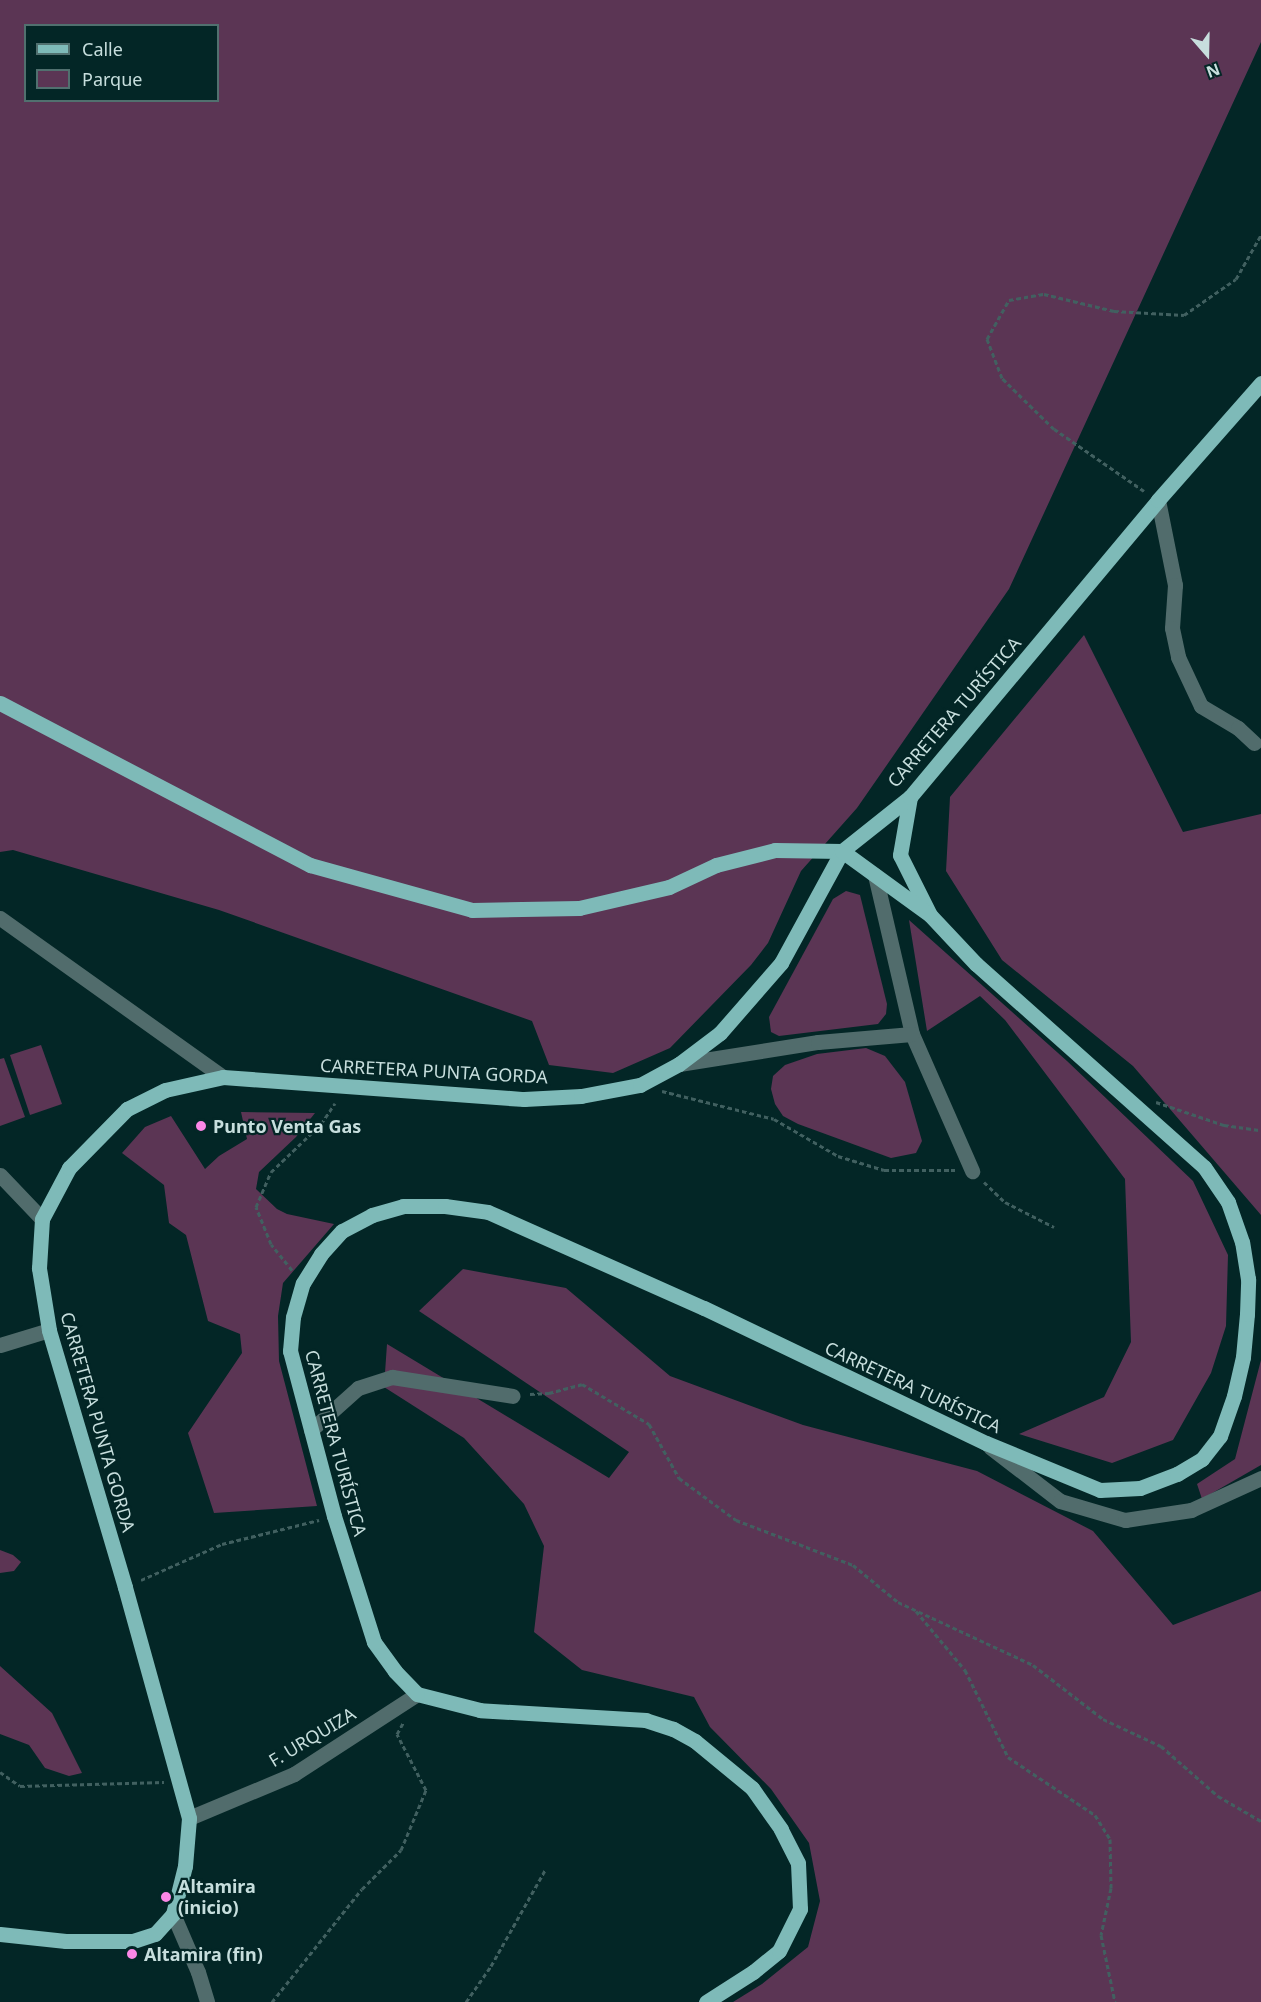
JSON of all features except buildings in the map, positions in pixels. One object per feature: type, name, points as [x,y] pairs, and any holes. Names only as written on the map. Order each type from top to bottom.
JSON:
[{"type":"main road","name":"CARRETERA TURÍSTICA","points":[[417,1694],[395,1671],[374,1642],[334,1516],[290,1351],[293,1317],[303,1283],[321,1254],[342,1231],[372,1215],[404,1206],[445,1206],[488,1212],[704,1308],[986,1443],[1100,1490],[1140,1488],[1177,1474],[1202,1459],[1220,1436],[1234,1396],[1243,1357],[1248,1279],[1242,1242],[1228,1202],[1204,1167],[976,964],[930,915],[842,851],[910,797],[1158,500],[1261,383]]},
{"type":"main road","points":[[0,703],[310,865],[472,910],[579,908],[669,887],[716,865],[775,850],[842,851]]},
{"type":"main road","points":[[910,797],[900,855],[930,915]]},
{"type":"main road","name":"CARRETERA PUNTA GORDA","points":[[173,1914],[185,1866],[189,1818],[125,1587],[48,1330],[39,1268],[42,1219],[69,1168],[127,1109],[165,1089],[223,1077],[524,1099],[581,1096],[640,1085],[679,1064],[720,1033],[781,963],[842,851]]},
{"type":"main road","points":[[417,1694],[480,1710],[646,1720],[673,1729],[695,1741],[752,1788],[781,1829],[798,1863],[800,1909],[779,1951],[753,1972],[706,2002]]},
{"type":"main road","points":[[0,1934],[66,1941],[133,1941],[155,1934],[173,1914]]},
{"type":"street","points":[[1158,500],[1175,585],[1172,628],[1178,657],[1201,706],[1238,728],[1254,743]]},
{"type":"street","points":[[875,875],[912,1034],[972,1171]]},
{"type":"street","points":[[0,918],[223,1077]]},
{"type":"street","points":[[679,1064],[818,1042],[912,1034]]},
{"type":"street","points":[[0,1176],[42,1219]]},
{"type":"street","points":[[0,1345],[48,1330]]},
{"type":"street","points":[[311,1430],[358,1388],[392,1377],[513,1396]]},
{"type":"street","points":[[986,1443],[1060,1501],[1125,1520],[1191,1510],[1261,1478]]},
{"type":"street","name":"F. URQUIZA","points":[[189,1818],[294,1774],[417,1694]]},
{"type":"street","points":[[173,1914],[198,1972],[207,2002]]},
{"type":"path","points":[[1158,500],[1054,429],[1002,378],[987,339],[1009,300],[1044,294],[1114,311],[1184,315],[1236,279],[1261,235]]},
{"type":"path","points":[[640,1085],[774,1119],[838,1156],[884,1170],[972,1171],[1005,1202],[1054,1227]]},
{"type":"path","points":[[303,1283],[271,1244],[256,1207],[271,1172],[321,1124],[346,1086]]},
{"type":"path","points":[[1154,1102],[1224,1125],[1261,1130]]},
{"type":"path","points":[[513,1396],[549,1393],[582,1384],[649,1424],[679,1478],[736,1520],[853,1565],[898,1602],[1033,1665],[1103,1719],[1161,1746],[1218,1796],[1261,1821]]},
{"type":"path","points":[[125,1587],[222,1544],[334,1516]]},
{"type":"path","points":[[915,1610],[965,1670],[1008,1757],[1095,1815],[1110,1839],[1111,1888],[1101,1935],[1116,2002]]},
{"type":"path","points":[[272,2002],[362,1889],[401,1850],[426,1790],[397,1734],[417,1694]]},
{"type":"path","points":[[0,1772],[20,1786],[180,1781]]},
{"type":"path","points":[[466,2002],[491,1966],[545,1870]]},
{"type":"green space","points":[[0,0],[1261,0],[1261,42],[1009,589],[857,808],[801,871],[768,943],[751,965],[670,1048],[613,1073],[549,1065],[532,1021],[219,910],[13,850],[0,852]]},
{"type":"green space","points":[[1084,635],[1183,832],[1261,814],[1261,1215],[1133,1066],[1002,960],[946,871],[950,797]]},
{"type":"green space","points":[[846,891],[860,895],[887,1004],[886,1014],[878,1024],[779,1036],[771,1032],[769,1017],[833,899]]},
{"type":"green space","points":[[909,920],[1067,1061],[1193,1181],[1228,1255],[1226,1326],[1211,1373],[1173,1440],[1112,1463],[1019,1434],[1104,1397],[1131,1342],[1125,1179],[1005,1020],[980,996],[927,1031]]},
{"type":"green space","points":[[41,1045],[62,1104],[30,1115],[10,1055]]},
{"type":"green space","points":[[866,1048],[885,1056],[905,1082],[922,1141],[916,1153],[891,1158],[798,1124],[783,1116],[775,1104],[771,1089],[773,1076],[785,1065],[817,1054]]},
{"type":"green space","points":[[4,1058],[25,1117],[0,1126],[0,1059]]},
{"type":"green space","points":[[241,1112],[315,1113],[296,1137],[259,1172],[256,1189],[277,1209],[287,1214],[334,1224],[283,1283],[278,1316],[279,1361],[317,1506],[214,1513],[188,1433],[242,1353],[240,1334],[208,1321],[186,1235],[169,1223],[164,1185],[122,1153],[145,1127],[171,1116],[205,1169],[219,1156],[247,1139]]},
{"type":"green space","points":[[463,1269],[566,1288],[670,1376],[803,1425],[977,1471],[1093,1531],[1173,1625],[1261,1591],[1261,2002],[733,2002],[762,1984],[808,1947],[820,1901],[809,1843],[771,1789],[710,1727],[694,1697],[582,1670],[534,1632],[544,1546],[524,1504],[464,1438],[384,1387],[387,1344],[609,1478],[629,1452],[419,1311]]},
{"type":"green space","points":[[1261,1360],[1261,1465],[1202,1499],[1197,1484],[1235,1459]]},
{"type":"shaded area","points":[[0,1550],[13,1555],[21,1562],[14,1571],[0,1573]]},
{"type":"shaded area","points":[[0,1666],[52,1713],[82,1773],[69,1776],[45,1768],[29,1745],[0,1734]]},
{"type":"place","name":"Punto Venta Gas","points":[[201,1126]]},
{"type":"place","name":"Altamira (inicio)","points":[[166,1897]]},
{"type":"place","name":"Altamira (fin)","points":[[132,1954]]}]
